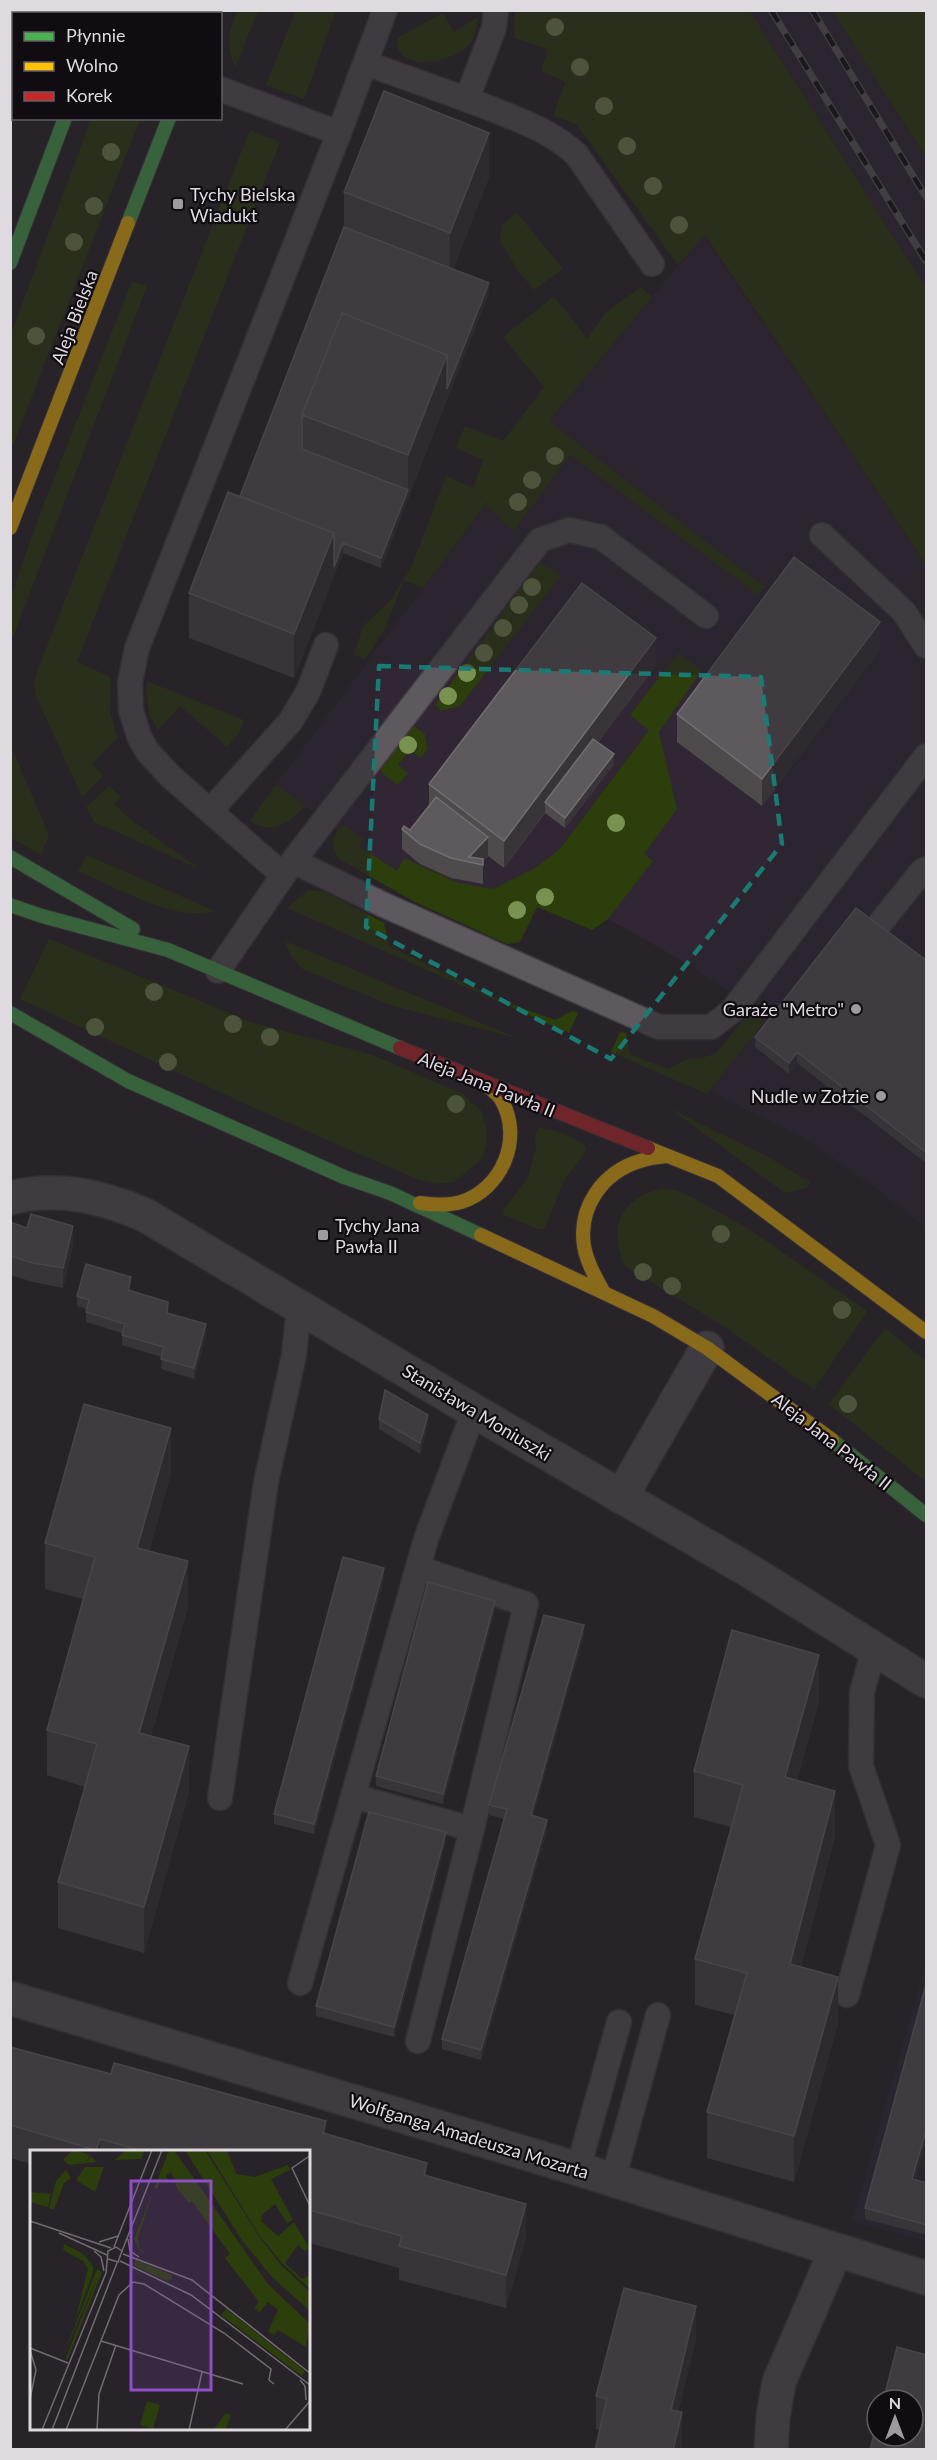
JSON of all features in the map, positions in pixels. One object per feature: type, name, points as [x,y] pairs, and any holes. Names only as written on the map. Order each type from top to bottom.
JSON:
[{"type":"street","points":[[10,263],[64,120]]},
{"type":"street","name":"Aleja Bielska","points":[[10,528],[168,120]]},
{"type":"street","points":[[10,857],[168,950]]},
{"type":"street","name":"Aleja Jana Pawła II","points":[[10,905],[42,916],[168,950],[329,1019],[718,1176],[927,1332]]},
{"type":"street","name":"Aleja Jana Pawła II","points":[[10,1013],[129,1081],[344,1177],[390,1194],[653,1316],[707,1348],[805,1418],[927,1515]]},
{"type":"street","points":[[53,1055],[129,1081]]},
{"type":"street","points":[[390,1194],[426,1204],[450,1206],[472,1199],[496,1178],[509,1149],[511,1128],[502,1102],[481,1081]]},
{"type":"street","points":[[604,1293],[589,1269],[583,1248],[583,1227],[588,1205],[615,1172],[634,1162],[668,1156]]},
{"type":"street","name":"Stanisława Moniuszki","points":[[10,1197],[52,1192],[80,1194],[113,1202],[145,1215],[474,1411],[748,1570],[927,1681]]},
{"type":"street","points":[[621,1497],[707,1348]]},
{"type":"street","name":"Wolfganga Amadeusza Mozarta","points":[[10,1998],[578,2169],[927,2278]]},
{"type":"street","points":[[771,2450],[772,2417],[779,2382],[836,2250]]},
{"type":"lane","points":[[385,10],[137,648],[130,682],[131,711],[139,736],[147,751],[170,776],[210,811],[288,868],[394,909],[659,1027],[711,1027],[732,1011],[927,756]]},
{"type":"lane","points":[[467,99],[494,28],[496,10]]},
{"type":"lane","points":[[365,63],[467,99],[547,131],[563,141],[577,155],[652,264]]},
{"type":"lane","points":[[222,90],[339,133]]},
{"type":"lane","points":[[218,971],[288,868],[540,540],[569,530],[602,537],[706,616]]},
{"type":"lane","points":[[822,535],[904,612],[927,645]]},
{"type":"lane","points":[[210,811],[290,722],[308,692],[326,645]]},
{"type":"lane","points":[[874,931],[922,871],[927,869]]},
{"type":"lane","points":[[220,1797],[266,1482],[294,1355],[299,1307]]},
{"type":"lane","points":[[300,1983],[426,1539],[474,1411]]},
{"type":"lane","points":[[418,1568],[526,1604],[418,2041]]},
{"type":"lane","points":[[847,1995],[888,1845],[861,1766],[862,1692],[874,1649]]},
{"type":"lane","points":[[353,1796],[472,1829]]},
{"type":"lane","points":[[613,2180],[658,2015]]},
{"type":"lane","points":[[578,2169],[619,2022]]},
{"type":"highlighted area","points":[[379,666],[761,677],[782,844],[611,1059],[366,927]]},
{"type":"shaded area","points":[[750,11],[832,11],[926,157],[926,288]]},
{"type":"shaded area","points":[[704,235],[926,565],[926,1228],[876,1188],[803,1138],[699,1086],[758,1011],[741,999],[674,956],[594,911],[584,925],[537,907],[520,942],[447,913],[276,784],[555,412]]},
{"type":"shaded area","points":[[926,1963],[926,2242],[852,2221]]},
{"type":"green space","points":[[296,10],[336,11],[304,99],[266,85]]},
{"type":"green space","points":[[237,11],[258,11],[235,68],[229,39]]},
{"type":"green space","points":[[515,11],[750,11],[926,288],[926,565],[705,235],[678,265],[576,124],[553,116],[565,82],[541,71],[548,49],[514,38]]},
{"type":"green space","points":[[832,11],[926,11],[926,157]]},
{"type":"green space","points":[[443,13],[454,32],[479,16],[473,39],[456,54],[443,59],[429,62],[406,58],[399,50],[397,38]]},
{"type":"green space","points":[[91,120],[140,120],[11,450],[11,334]]},
{"type":"green space","points":[[250,130],[280,142],[77,662],[111,677],[110,711],[117,738],[92,764],[103,776],[82,797],[36,696],[34,684]]},
{"type":"green space","points":[[517,213],[563,269],[534,290],[518,271],[500,241],[502,224]]},
{"type":"green space","points":[[132,281],[147,286],[11,642],[11,595],[41,511]]},
{"type":"green space","points":[[641,287],[652,297],[549,421],[765,587],[758,595],[570,455],[514,531],[486,506],[491,497],[423,588],[404,580],[384,631],[365,659],[354,655],[363,626],[389,602],[411,568],[446,476],[473,488],[483,460],[456,448],[465,426],[503,441],[544,387],[503,337],[554,296],[587,339],[605,313]]},
{"type":"green space","points":[[540,562],[561,576],[460,706],[442,711],[435,705]]},
{"type":"green space","points":[[678,653],[702,670],[659,732],[677,809],[644,854],[653,861],[608,919],[592,930],[537,907],[520,942],[507,944],[413,901],[339,859],[336,854],[333,845],[334,836],[345,825],[364,839],[359,846],[397,871],[404,858],[458,883],[493,889],[535,868],[559,850],[649,730],[630,715]]},
{"type":"green space","points":[[147,681],[244,720],[239,733],[227,747],[180,706],[158,730],[148,707]]},
{"type":"green space","points":[[414,726],[425,734],[428,749],[421,758],[410,750],[398,765],[408,773],[398,785],[382,773],[381,769]]},
{"type":"green space","points":[[10,744],[49,835],[41,855],[11,838]]},
{"type":"green space","points":[[276,784],[305,806],[281,826],[267,827],[250,821]]},
{"type":"green space","points":[[109,786],[121,797],[115,804],[127,817],[200,869],[94,822],[86,807]]},
{"type":"green space","points":[[87,855],[215,911],[182,912],[146,902],[78,871]]},
{"type":"green space","points":[[308,890],[323,891],[384,923],[389,946],[498,999],[555,1020],[572,1011],[578,1013],[569,1033],[287,908]]},
{"type":"green space","points":[[49,939],[251,1022],[373,1055],[463,1094],[481,1110],[487,1144],[482,1159],[454,1182],[437,1184],[417,1179],[254,1108],[20,999]]},
{"type":"green space","points":[[285,941],[517,1038],[393,1006],[302,969],[290,955]]},
{"type":"green space","points":[[750,1012],[764,1022],[707,1094],[611,1052],[620,1032],[626,1033],[630,1054],[668,1069],[685,1060],[716,1053]]},
{"type":"green space","points":[[669,1108],[768,1157],[810,1182],[807,1188],[785,1193]]},
{"type":"green space","points":[[538,1128],[564,1134],[586,1147],[585,1153],[565,1179],[544,1229],[538,1229],[502,1214],[527,1180],[536,1148],[535,1135]]},
{"type":"green space","points":[[663,1188],[682,1192],[749,1229],[867,1311],[814,1390],[723,1326],[625,1266],[617,1238],[622,1216],[637,1199]]},
{"type":"green space","points":[[885,1328],[926,1361],[926,1482],[829,1404]]},
{"type":"building","points":[[384,91],[489,133],[450,233],[344,192]]},
{"type":"building","points":[[344,227],[489,283],[447,389],[447,355],[342,313],[302,415],[302,449],[408,490],[381,558],[343,543],[334,567],[334,533],[240,496]]},
{"type":"building","points":[[342,313],[447,355],[408,455],[302,415]]},
{"type":"building","points":[[228,492],[334,533],[294,634],[189,593]]},
{"type":"building","points":[[794,557],[880,622],[762,779],[677,714]]},
{"type":"building","points":[[582,583],[656,638],[504,841],[429,784]]},
{"type":"building","points":[[593,739],[614,754],[565,818],[545,802]]},
{"type":"building","points":[[436,797],[488,837],[469,857],[483,859],[483,865],[451,858],[420,844],[402,829],[404,826],[410,830]]},
{"type":"building","name":"Garaże \"Metro\"","points":[[856,908],[927,961],[927,1153],[797,1052],[789,1063],[755,1037]]},
{"type":"building","points":[[31,1214],[73,1226],[63,1268],[10,1256],[10,1222],[27,1228]]},
{"type":"building","points":[[86,1264],[131,1277],[128,1290],[168,1302],[167,1313],[206,1324],[194,1368],[161,1359],[164,1347],[122,1335],[125,1324],[86,1312],[89,1300],[77,1296]]},
{"type":"building","points":[[385,1390],[428,1415],[420,1443],[379,1419]]},
{"type":"building","points":[[84,1404],[171,1428],[137,1548],[188,1561],[139,1733],[189,1746],[144,1907],[58,1882],[97,1744],[47,1730],[95,1557],[45,1543]]},
{"type":"building","points":[[343,1557],[384,1568],[314,1824],[274,1814]]},
{"type":"building","points":[[428,1582],[495,1601],[443,1794],[376,1776]]},
{"type":"building","points":[[544,1615],[584,1625],[531,1815],[547,1820],[481,2050],[442,2039],[507,1809],[489,1805]]},
{"type":"building","points":[[732,1630],[819,1655],[785,1777],[835,1791],[790,1964],[838,1977],[794,2136],[707,2112],[747,1973],[695,1959],[743,1785],[694,1771]]},
{"type":"building","points":[[369,1812],[446,1832],[394,2027],[316,2006]]},
{"type":"building","points":[[927,1981],[927,2127],[912,2179],[927,2183],[927,2225],[865,2208]]},
{"type":"building","points":[[10,2047],[111,2074],[114,2063],[326,2121],[323,2133],[427,2163],[424,2175],[526,2204],[506,2275],[399,2246],[402,2236],[310,2210],[310,2150],[139,2150],[100,2139],[96,2150],[10,2125]]},
{"type":"building","points":[[624,2288],[696,2306],[671,2410],[682,2412],[673,2450],[595,2450],[607,2399],[596,2396]]},
{"type":"building","points":[[897,2347],[927,2355],[927,2450],[870,2450],[870,2448],[925,2448],[925,2388],[887,2388]]},
{"type":"railway","points":[[771,10],[926,261]]},
{"type":"railway","points":[[812,10],[926,197]]},
{"type":"traffic: fast","points":[[10,263],[64,120]]},
{"type":"traffic: fast","points":[[128,223],[168,120]]},
{"type":"traffic: fast","points":[[10,857],[133,929]]},
{"type":"traffic: fast","points":[[10,905],[42,916],[168,950],[400,1048]]},
{"type":"traffic: fast","points":[[10,1013],[128,1081],[344,1177],[390,1193],[481,1235]]},
{"type":"traffic: fast","points":[[832,1440],[926,1515]]},
{"type":"traffic: slow","points":[[10,528],[128,223]]},
{"type":"traffic: slow","points":[[420,1203],[435,1205],[461,1202],[488,1186],[505,1161],[509,1146],[508,1116],[500,1098],[482,1082]]},
{"type":"traffic: slow","points":[[648,1148],[718,1176],[926,1332]]},
{"type":"traffic: slow","points":[[604,1293],[585,1252],[583,1232],[589,1205],[604,1182],[615,1173],[640,1161],[668,1156]]},
{"type":"traffic: slow","points":[[481,1235],[653,1316],[707,1348],[832,1440]]},
{"type":"traffic: jam","points":[[400,1048],[648,1148]]},
{"type":"place","name":"Tychy Bielska Wiadukt","points":[[178,204]]},
{"type":"place","name":"Garaże \"Metro\"","points":[[856,1009]]},
{"type":"place","name":"Nudle w Zołzie","points":[[881,1096]]},
{"type":"place","name":"Tychy Jana Pawła II","points":[[323,1235]]}]
